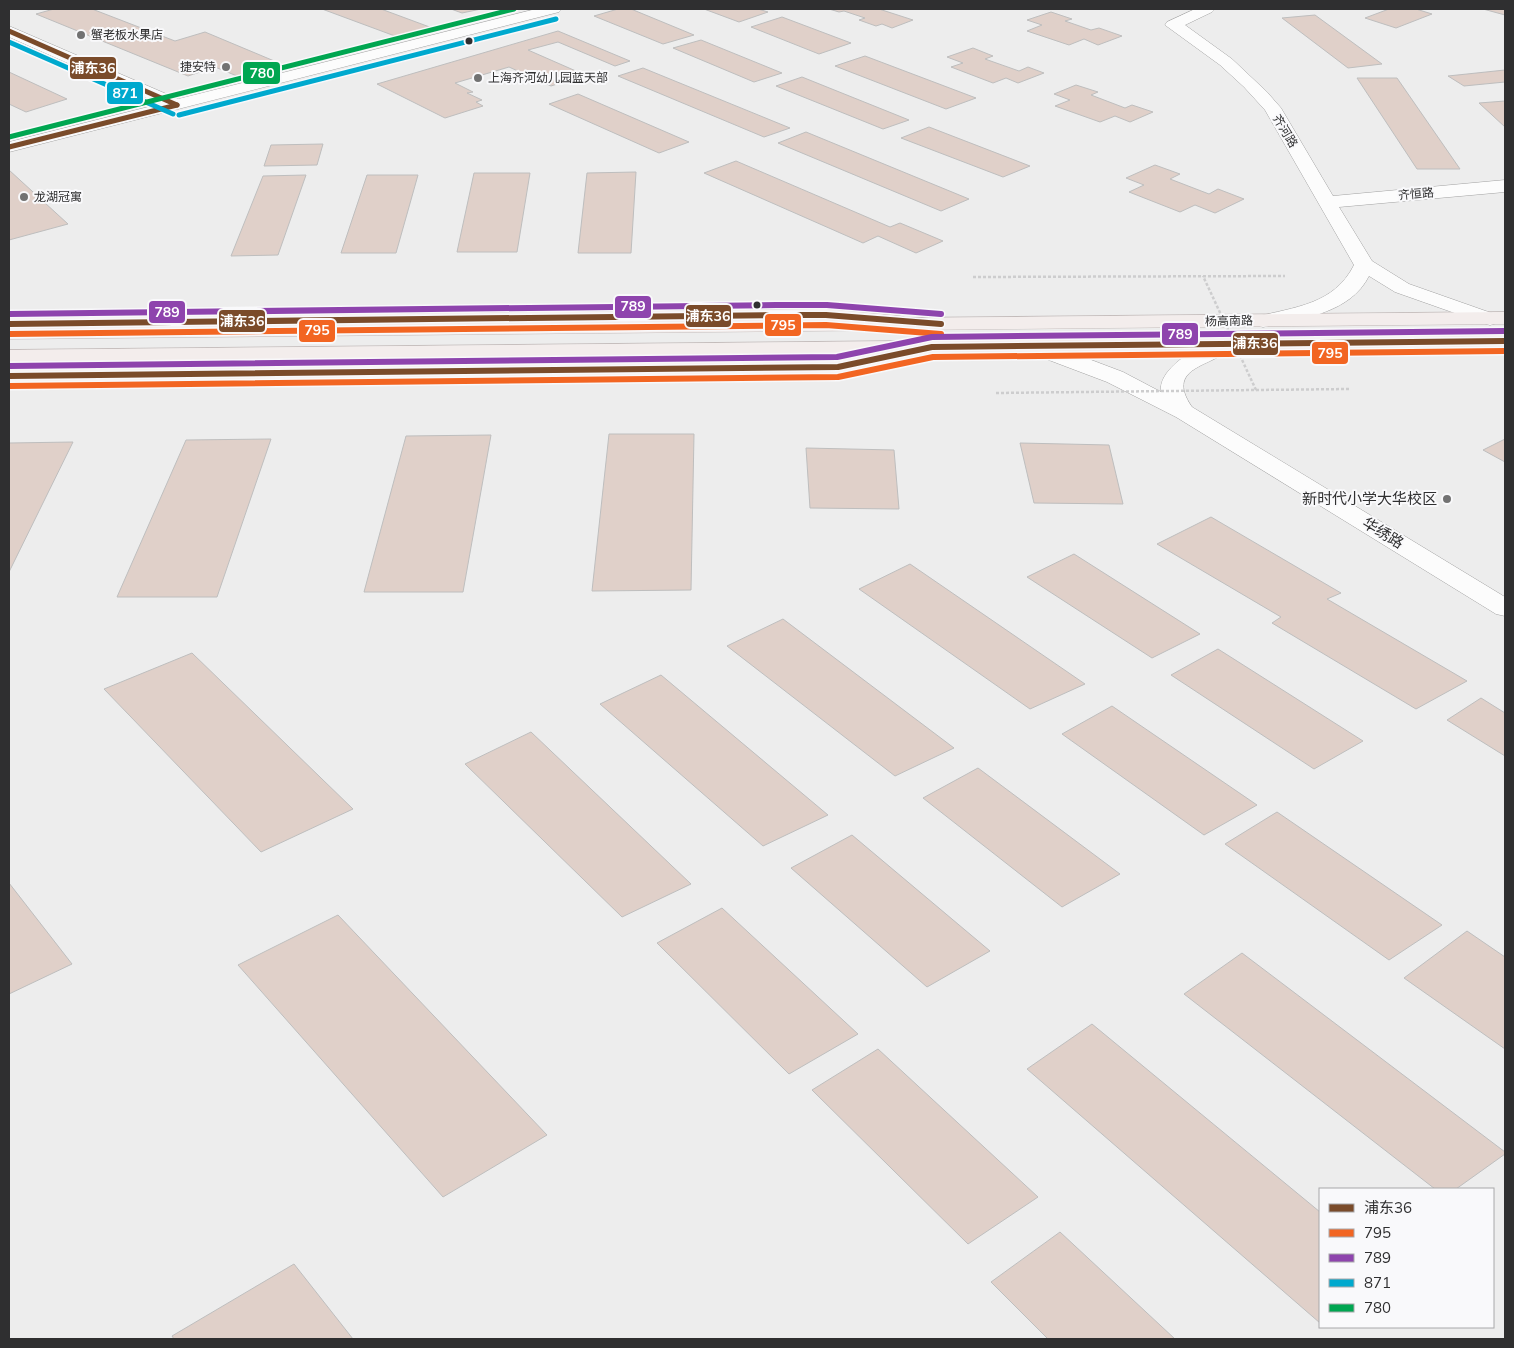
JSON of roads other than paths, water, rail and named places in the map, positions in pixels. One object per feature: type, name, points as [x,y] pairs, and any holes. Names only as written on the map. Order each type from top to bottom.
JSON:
[{"type":"highway","name":"杨高南路","points":[[9,333],[1498,319]]},
{"type":"highway","name":"杨高南路","points":[[9,357],[1505,341]]},
{"type":"main road","name":"杨高南路","points":[[9,324],[776,314],[826,315],[924,324]]},
{"type":"main road","name":"杨高南路","points":[[9,376],[838,367],[932,348]]},
{"type":"street","points":[[9,147],[554,9]]},
{"type":"street","name":"齐河路","points":[[1207,9],[1173,25],[1228,62],[1260,93],[1272,108],[1364,265],[1402,288],[1498,319]]},
{"type":"street","points":[[9,31],[177,105]]},
{"type":"street","name":"齐恒路","points":[[1327,202],[1505,186]]},
{"type":"street","points":[[1263,321],[1317,308],[1338,299],[1349,291],[1360,278],[1364,265]]},
{"type":"street","name":"华绣路","points":[[1184,412],[1172,394],[1172,381],[1182,367],[1224,344]]},
{"type":"street","name":"华绣路","points":[[1033,346],[1115,377],[1184,412],[1505,608]]},
{"type":"place","name":"蟹老板水果店","points":[[81,35]]},
{"type":"place","name":"捷安特","points":[[226,67]]},
{"type":"place","name":"上海齐河幼儿园蓝天部","points":[[478,78]]},
{"type":"place","name":"龙湖冠寓","points":[[24,197]]},
{"type":"place","name":"新时代小学大华校区","points":[[1447,499]]}]
